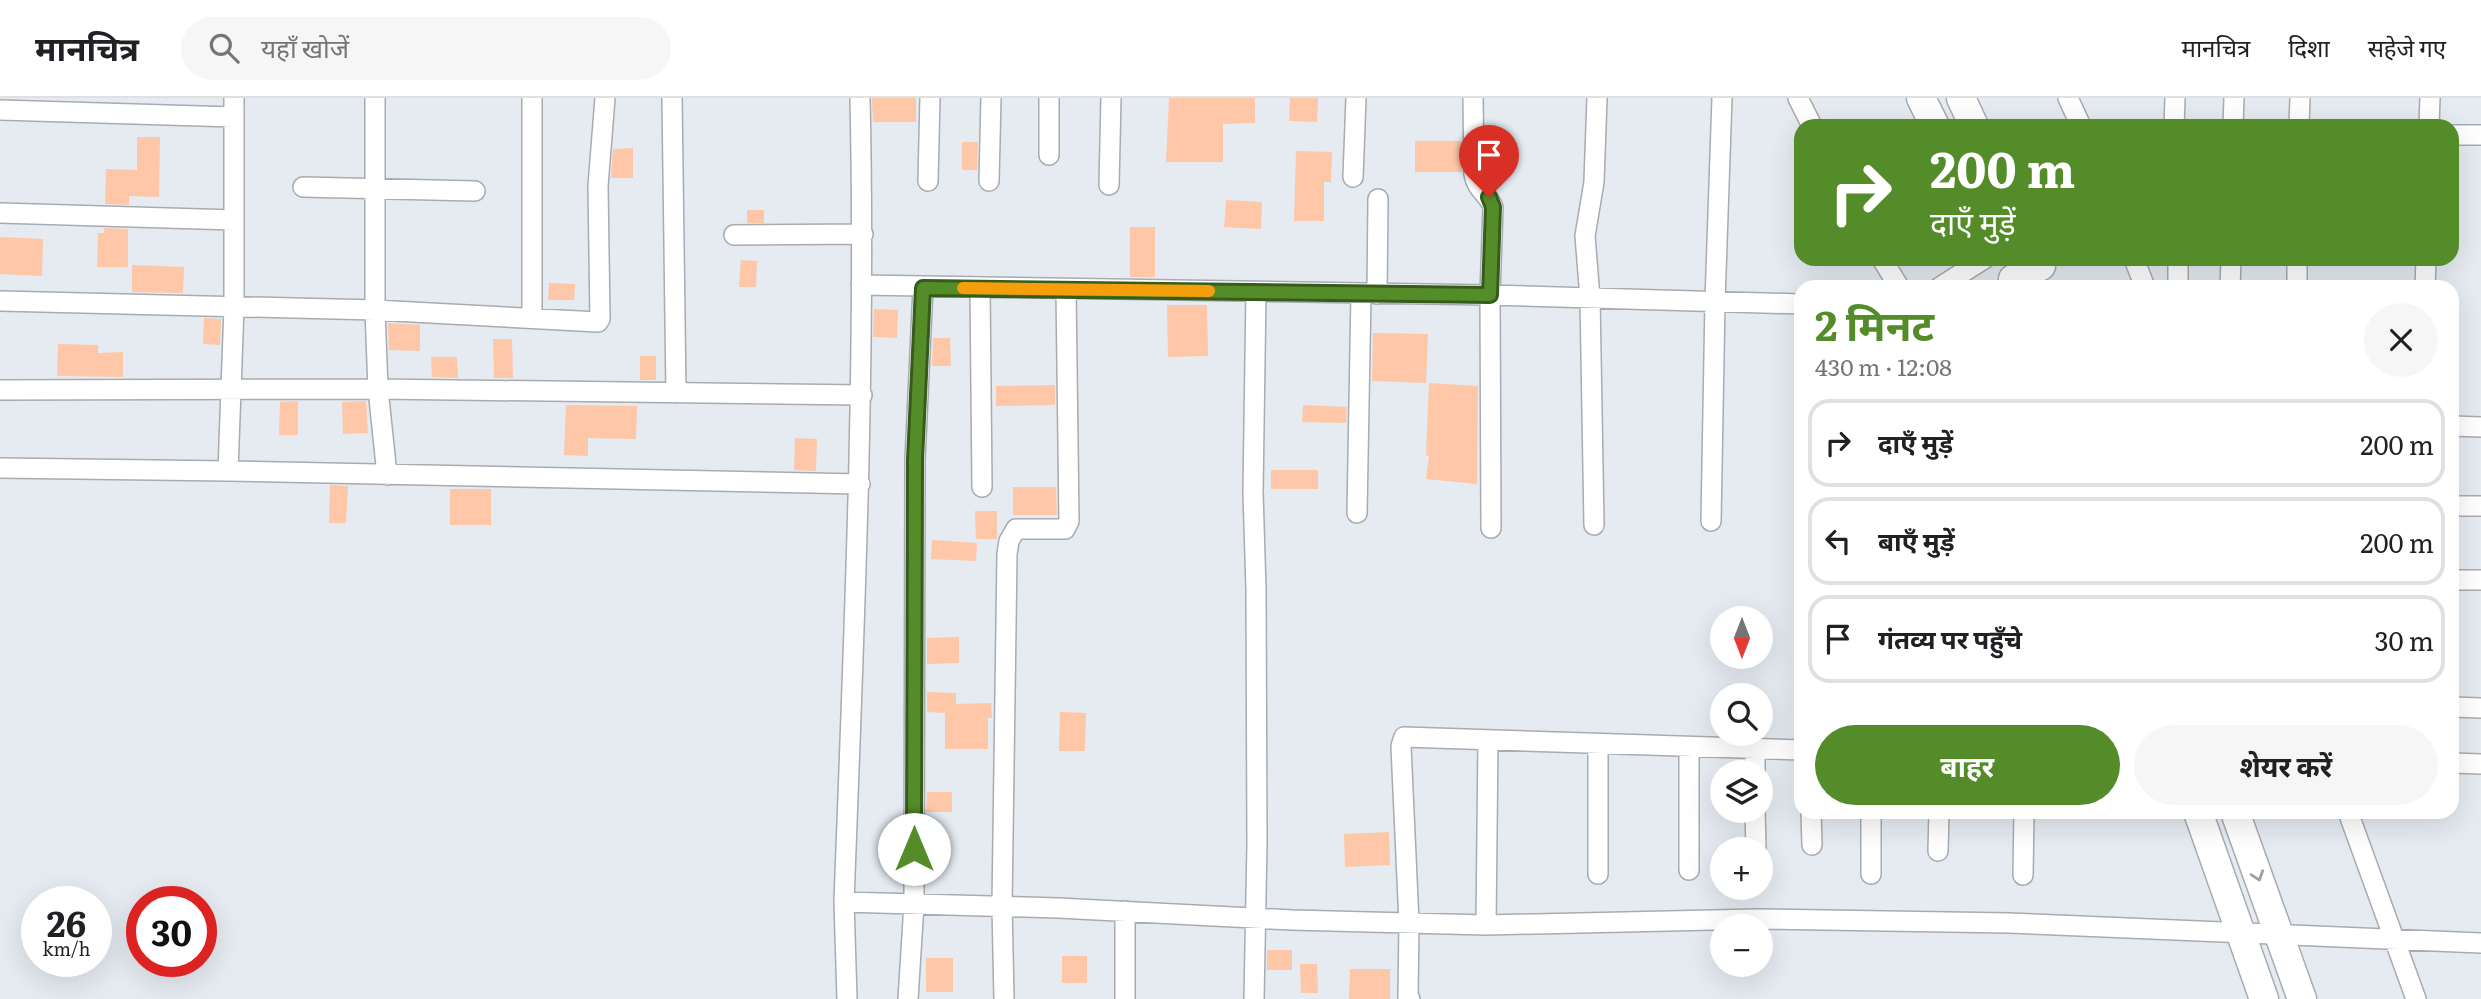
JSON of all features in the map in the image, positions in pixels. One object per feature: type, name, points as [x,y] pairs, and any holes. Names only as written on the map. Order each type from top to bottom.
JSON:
[{"type":"main road","points":[[1921,98],[1932,119]]},
{"type":"main road","points":[[1961,98],[1972,119]]},
{"type":"main road","points":[[2010,275],[2043,270]]},
{"type":"main road","points":[[2201,819],[2264,999]]},
{"type":"main road","points":[[2238,819],[2302,999]]},
{"type":"street","points":[[375,98],[375,310],[378,389],[387,475]]},
{"type":"street","points":[[532,98],[532,317]]},
{"type":"street","points":[[0,301],[375,310],[594,321],[600,319],[598,186],[605,98]]},
{"type":"street","points":[[672,98],[676,393]]},
{"type":"street","points":[[847,999],[844,902],[862,395],[860,98]]},
{"type":"street","points":[[928,181],[930,98]]},
{"type":"street","points":[[989,181],[991,98]]},
{"type":"street","points":[[1049,98],[1049,155]]},
{"type":"street","points":[[1109,185],[1111,98]]},
{"type":"street","points":[[1353,177],[1356,98]]},
{"type":"street","points":[[1474,98],[1474,174],[1476,185],[1489,197],[1493,207],[1490,295],[1491,528]]},
{"type":"street","points":[[1594,525],[1590,298],[1585,236],[1594,182],[1597,98]]},
{"type":"street","points":[[1711,522],[1722,98]]},
{"type":"street","points":[[1798,98],[1808,119]]},
{"type":"street","points":[[2068,98],[2078,119]]},
{"type":"street","points":[[2174,119],[2175,98]]},
{"type":"street","points":[[2233,119],[2234,98]]},
{"type":"street","points":[[2299,119],[2300,98]]},
{"type":"street","points":[[2429,119],[2430,98]]},
{"type":"street","points":[[0,110],[234,107],[234,307],[228,471]]},
{"type":"street","points":[[2459,135],[2481,135]]},
{"type":"street","points":[[303,187],[475,191]]},
{"type":"street","points":[[1357,513],[1369,294],[1378,199]]},
{"type":"street","points":[[0,214],[234,220]]},
{"type":"street","points":[[734,235],[863,234]]},
{"type":"street","points":[[1951,280],[1973,266]]},
{"type":"street","points":[[861,285],[1490,295],[1794,304]]},
{"type":"street","points":[[908,999],[914,904],[915,460],[923,288]]},
{"type":"street","points":[[980,288],[982,487]]},
{"type":"street","points":[[1003,999],[1007,554],[1009,541],[1016,529],[1065,529],[1069,522],[1066,289]]},
{"type":"street","points":[[1254,999],[1257,844],[1253,492],[1256,292]]},
{"type":"street","points":[[0,390],[378,389],[862,395]]},
{"type":"street","points":[[2459,426],[2481,427]]},
{"type":"street","points":[[0,468],[860,484]]},
{"type":"street","points":[[2459,506],[2481,506]]},
{"type":"street","points":[[2459,580],[2481,580]]},
{"type":"street","points":[[2459,707],[2481,708]]},
{"type":"street","points":[[1410,999],[1402,738],[1407,736],[1794,750]]},
{"type":"street","points":[[1486,925],[1488,740]]},
{"type":"street","points":[[1598,744],[1598,874]]},
{"type":"street","points":[[1689,748],[1689,870]]},
{"type":"street","points":[[1755,749],[1755,760]]},
{"type":"street","points":[[2459,763],[2481,764]]},
{"type":"street","points":[[1811,819],[1812,845]]},
{"type":"street","points":[[1871,819],[1871,874]]},
{"type":"street","points":[[1938,851],[1939,819]]},
{"type":"street","points":[[2022,875],[2024,819]]},
{"type":"street","points":[[2350,819],[2416,999]]},
{"type":"street","points":[[844,902],[1486,925],[1800,919],[2009,923],[2481,943]]},
{"type":"street","points":[[1125,911],[1125,999]]},
{"type":"building","points":[[872,98],[916,98],[916,122],[873,122]]},
{"type":"building","points":[[1169,98],[1255,98],[1255,123],[1223,124],[1223,162],[1166,162]]},
{"type":"building","points":[[1290,98],[1318,98],[1317,122],[1289,121]]},
{"type":"building","points":[[137,137],[160,137],[159,197],[129,196],[129,205],[105,204],[106,169],[137,170]]},
{"type":"building","points":[[1415,141],[1461,141],[1462,172],[1415,172]]},
{"type":"building","points":[[962,142],[978,142],[977,170],[962,170]]},
{"type":"building","points":[[633,148],[633,178],[611,178],[613,149]]},
{"type":"building","points":[[1296,151],[1332,152],[1331,182],[1324,182],[1324,221],[1294,221]]},
{"type":"building","points":[[1226,200],[1262,202],[1261,229],[1224,227]]},
{"type":"building","points":[[747,210],[764,210],[764,223],[747,223]]},
{"type":"building","points":[[1130,227],[1155,227],[1155,277],[1130,277]]},
{"type":"building","points":[[104,228],[128,229],[128,267],[97,267],[98,233],[104,233]]},
{"type":"building","points":[[0,237],[43,239],[42,276],[0,274]]},
{"type":"building","points":[[741,260],[757,261],[756,287],[739,287]]},
{"type":"building","points":[[132,265],[184,267],[183,293],[132,292]]},
{"type":"building","points":[[549,283],[575,284],[574,300],[548,300]]},
{"type":"building","points":[[1167,305],[1207,305],[1208,356],[1168,357]]},
{"type":"building","points":[[874,309],[898,310],[897,338],[873,337]]},
{"type":"building","points":[[204,318],[221,319],[220,345],[203,344]]},
{"type":"building","points":[[388,323],[420,325],[420,351],[389,350]]},
{"type":"building","points":[[1373,333],[1428,334],[1426,383],[1372,381]]},
{"type":"building","points":[[933,338],[950,338],[951,366],[932,366]]},
{"type":"building","points":[[493,339],[512,339],[513,378],[494,378]]},
{"type":"building","points":[[58,344],[98,345],[98,353],[123,352],[123,377],[57,376]]},
{"type":"building","points":[[640,356],[656,356],[656,380],[640,380]]},
{"type":"building","points":[[431,357],[457,357],[458,378],[432,377]]},
{"type":"building","points":[[1429,383],[1478,386],[1477,484],[1426,479],[1429,456],[1426,455]]},
{"type":"building","points":[[1055,385],[1055,405],[996,406],[996,386]]},
{"type":"building","points":[[298,401],[298,435],[279,435],[280,402]]},
{"type":"building","points":[[366,401],[368,433],[343,434],[342,402]]},
{"type":"building","points":[[566,405],[637,406],[636,439],[588,438],[588,456],[564,455]]},
{"type":"building","points":[[1303,405],[1347,407],[1346,423],[1302,422]]},
{"type":"building","points":[[795,438],[817,439],[816,471],[794,470]]},
{"type":"building","points":[[1271,470],[1318,470],[1318,489],[1271,489]]},
{"type":"building","points":[[330,485],[348,486],[346,523],[329,523]]},
{"type":"building","points":[[1013,487],[1056,487],[1057,515],[1013,515]]},
{"type":"building","points":[[450,489],[491,489],[491,525],[450,525]]},
{"type":"building","points":[[975,511],[997,511],[997,539],[976,539]]},
{"type":"building","points":[[932,540],[977,543],[976,561],[931,559]]},
{"type":"building","points":[[959,637],[959,663],[927,664],[927,638]]},
{"type":"building","points":[[927,692],[956,693],[956,704],[991,703],[988,749],[945,749],[945,713],[927,712]]},
{"type":"building","points":[[1060,712],[1086,713],[1085,751],[1059,751]]},
{"type":"building","points":[[927,792],[952,792],[952,812],[926,812]]},
{"type":"building","points":[[1389,832],[1390,865],[1345,867],[1344,834]]},
{"type":"building","points":[[1267,950],[1292,950],[1292,970],[1267,970]]},
{"type":"building","points":[[1062,956],[1087,956],[1087,983],[1062,983]]},
{"type":"building","points":[[926,958],[953,958],[953,992],[926,992]]},
{"type":"building","points":[[1300,964],[1317,964],[1318,993],[1301,993]]},
{"type":"building","points":[[1350,969],[1390,969],[1390,999],[1349,999]]},
{"type":"slow traffic","points":[[963,288],[1209,291]]},
{"type":"route","points":[[914,849],[915,460],[923,288],[1490,295],[1493,207],[1489,197]]}]
